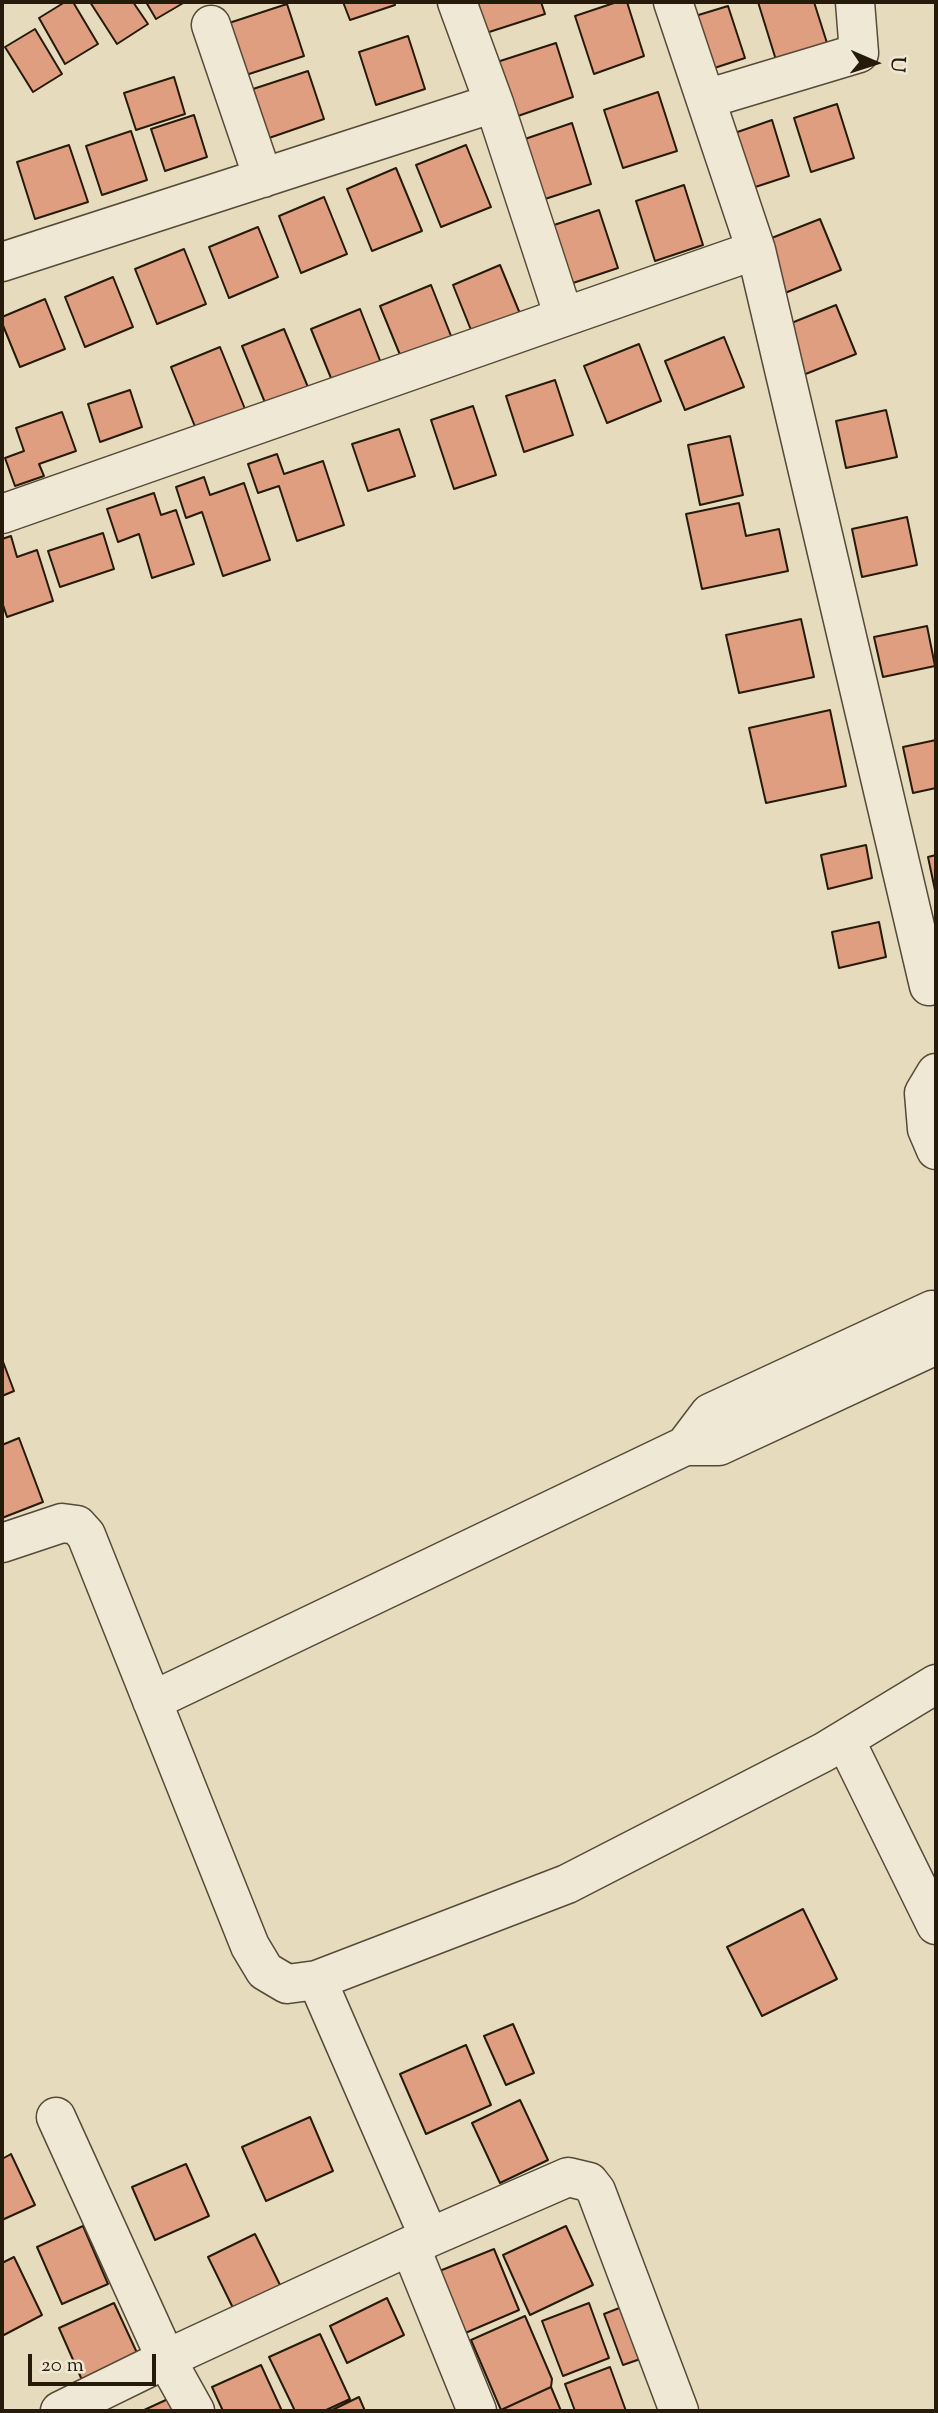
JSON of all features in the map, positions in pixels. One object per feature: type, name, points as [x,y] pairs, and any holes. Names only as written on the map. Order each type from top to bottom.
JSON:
[{"type":"street","points":[[457,2],[494,103],[564,317]]},
{"type":"street","points":[[673,2],[757,250],[929,986]]},
{"type":"street","points":[[706,99],[859,53],[855,2]]},
{"type":"street","points":[[211,24],[263,178]]},
{"type":"street","points":[[2,262],[494,103]]},
{"type":"street","points":[[2,514],[757,250]]},
{"type":"street","points":[[936,1073],[924,1093],[927,1129],[936,1150]]},
{"type":"street","points":[[152,1701],[685,1446],[719,1446],[934,1327]]},
{"type":"street","points":[[2,1543],[62,1522],[77,1525],[86,1535],[250,1946],[265,1971],[287,1984],[317,1980],[567,1884],[845,1740],[936,1684]]},
{"type":"street","points":[[845,1740],[936,1924]]},
{"type":"street","points":[[317,1980],[420,2242],[477,2411]]},
{"type":"street","points":[[56,2117],[166,2359],[195,2411]]},
{"type":"street","points":[[60,2411],[420,2242],[568,2177],[589,2182],[596,2191],[679,2411]]},
{"type":"building","points":[[65,2],[73,2],[98,44],[65,64],[39,18]]},
{"type":"building","points":[[90,2],[133,2],[148,24],[117,44]]},
{"type":"building","points":[[146,2],[185,2],[156,19]]},
{"type":"building","points":[[343,2],[394,2],[395,5],[350,20]]},
{"type":"building","points":[[476,2],[541,2],[545,14],[486,33]]},
{"type":"building","points":[[617,2],[627,2],[644,56],[594,74],[575,16]]},
{"type":"building","points":[[758,2],[814,2],[827,43],[776,60]]},
{"type":"building","points":[[287,4],[304,56],[246,75],[229,23]]},
{"type":"building","points":[[728,6],[745,58],[699,73],[682,20]]},
{"type":"building","points":[[35,29],[62,74],[33,92],[5,47]]},
{"type":"building","points":[[408,36],[425,89],[376,105],[359,52]]},
{"type":"building","points":[[556,43],[573,97],[515,117],[497,62]]},
{"type":"building","points":[[308,71],[324,119],[269,138],[253,89]]},
{"type":"building","points":[[174,77],[185,114],[136,130],[124,93]]},
{"type":"building","points":[[658,92],[677,151],[623,168],[604,110]]},
{"type":"building","points":[[837,104],[854,158],[811,172],[794,118]]},
{"type":"building","points":[[194,115],[207,157],[165,171],[151,129]]},
{"type":"building","points":[[772,120],[789,176],[743,191],[726,136]]},
{"type":"building","points":[[572,123],[591,184],[542,200],[522,140]]},
{"type":"building","points":[[131,131],[147,180],[102,195],[86,146]]},
{"type":"building","points":[[69,145],[88,202],[35,219],[17,162]]},
{"type":"building","points":[[466,145],[491,207],[441,227],[416,165]]},
{"type":"building","points":[[396,168],[422,231],[372,251],[347,189]]},
{"type":"building","points":[[684,185],[703,245],[655,261],[636,201]]},
{"type":"building","points":[[324,197],[347,254],[301,273],[279,216]]},
{"type":"building","points":[[599,210],[618,268],[561,287],[542,229]]},
{"type":"building","points":[[820,219],[841,270],[785,293],[764,241]]},
{"type":"building","points":[[258,227],[278,277],[229,298],[209,247]]},
{"type":"building","points":[[184,249],[206,304],[157,324],[135,269]]},
{"type":"building","points":[[500,265],[523,321],[475,340],[453,285]]},
{"type":"building","points":[[113,277],[133,327],[85,347],[65,297]]},
{"type":"building","points":[[431,285],[455,346],[405,367],[380,306]]},
{"type":"building","points":[[45,299],[65,349],[20,367],[2,317]]},
{"type":"building","points":[[836,305],[856,354],[798,377],[779,328]]},
{"type":"building","points":[[360,309],[381,363],[333,383],[311,329]]},
{"type":"building","points":[[284,329],[310,392],[268,410],[242,346]]},
{"type":"building","points":[[724,337],[744,387],[685,410],[665,361]]},
{"type":"building","points":[[639,344],[661,401],[607,423],[584,366]]},
{"type":"building","points":[[220,347],[245,409],[196,429],[171,367]]},
{"type":"building","points":[[555,380],[573,435],[524,452],[506,396]]},
{"type":"building","points":[[130,390],[142,427],[100,442],[88,404]]},
{"type":"building","points":[[473,406],[496,475],[454,489],[431,420]]},
{"type":"building","points":[[886,410],[897,457],[846,468],[836,421]]},
{"type":"building","points":[[62,412],[76,451],[39,464],[44,476],[15,486],[5,458],[24,451],[16,428]]},
{"type":"building","points":[[399,429],[415,476],[368,491],[352,444]]},
{"type":"building","points":[[730,436],[743,495],[700,505],[688,445]]},
{"type":"building","points":[[277,454],[284,474],[323,461],[344,525],[297,541],[279,486],[258,493],[248,464]]},
{"type":"building","points":[[204,477],[210,495],[244,483],[270,560],[223,576],[202,512],[186,518],[176,487]]},
{"type":"building","points":[[154,493],[161,515],[176,510],[194,564],[152,578],[139,534],[118,542],[107,509]]},
{"type":"building","points":[[739,503],[746,536],[779,529],[788,571],[702,589],[686,514]]},
{"type":"building","points":[[907,517],[917,565],[862,577],[852,529]]},
{"type":"building","points":[[103,533],[114,569],[60,587],[48,551]]},
{"type":"building","points":[[11,536],[17,557],[37,550],[53,601],[7,617],[2,602],[2,539]]},
{"type":"building","points":[[801,619],[814,677],[739,693],[726,635]]},
{"type":"building","points":[[927,626],[935,666],[883,677],[874,637]]},
{"type":"building","points":[[830,710],[846,786],[766,803],[749,728]]},
{"type":"building","points":[[936,740],[936,788],[913,793],[903,747]]},
{"type":"building","points":[[866,845],[872,878],[828,889],[821,855]]},
{"type":"building","points":[[936,855],[936,895],[928,857]]},
{"type":"building","points":[[879,922],[886,957],[839,968],[832,932]]},
{"type":"building","points":[[2,1359],[14,1391],[2,1396]]},
{"type":"building","points":[[19,1438],[43,1502],[2,1518],[2,1445]]},
{"type":"building","points":[[803,1909],[837,1979],[762,2016],[727,1947]]},
{"type":"building","points":[[513,2024],[534,2073],[506,2085],[484,2036]]},
{"type":"building","points":[[466,2045],[491,2105],[426,2134],[400,2074]]},
{"type":"building","points":[[520,2100],[548,2160],[500,2183],[472,2123]]},
{"type":"building","points":[[310,2117],[333,2171],[266,2201],[242,2147]]},
{"type":"building","points":[[11,2154],[35,2205],[2,2220],[2,2159]]},
{"type":"building","points":[[186,2164],[209,2216],[155,2240],[132,2187]]},
{"type":"building","points":[[83,2226],[108,2284],[62,2304],[37,2247]]},
{"type":"building","points":[[566,2226],[593,2285],[530,2315],[503,2255]]},
{"type":"building","points":[[255,2234],[282,2289],[235,2312],[208,2257]]},
{"type":"building","points":[[494,2249],[519,2310],[463,2334],[437,2272]]},
{"type":"building","points":[[14,2257],[42,2315],[2,2336],[2,2263]]},
{"type":"building","points":[[387,2298],[404,2335],[347,2363],[330,2326]]},
{"type":"building","points":[[114,2303],[138,2355],[82,2380],[59,2328]]},
{"type":"building","points":[[589,2303],[609,2358],[563,2376],[542,2321]]},
{"type":"building","points":[[627,2305],[646,2357],[623,2365],[604,2314]]},
{"type":"building","points":[[525,2316],[552,2379],[551,2387],[501,2410],[471,2340]]},
{"type":"building","points":[[320,2334],[350,2399],[324,2411],[295,2411],[269,2357]]},
{"type":"building","points":[[261,2365],[282,2411],[223,2411],[212,2387]]},
{"type":"building","points":[[610,2367],[626,2411],[575,2411],[565,2384]]},
{"type":"building","points":[[551,2387],[561,2411],[501,2411],[501,2410]]},
{"type":"building","points":[[359,2397],[365,2411],[330,2411]]},
{"type":"building","points":[[168,2399],[174,2411],[142,2411]]}]
